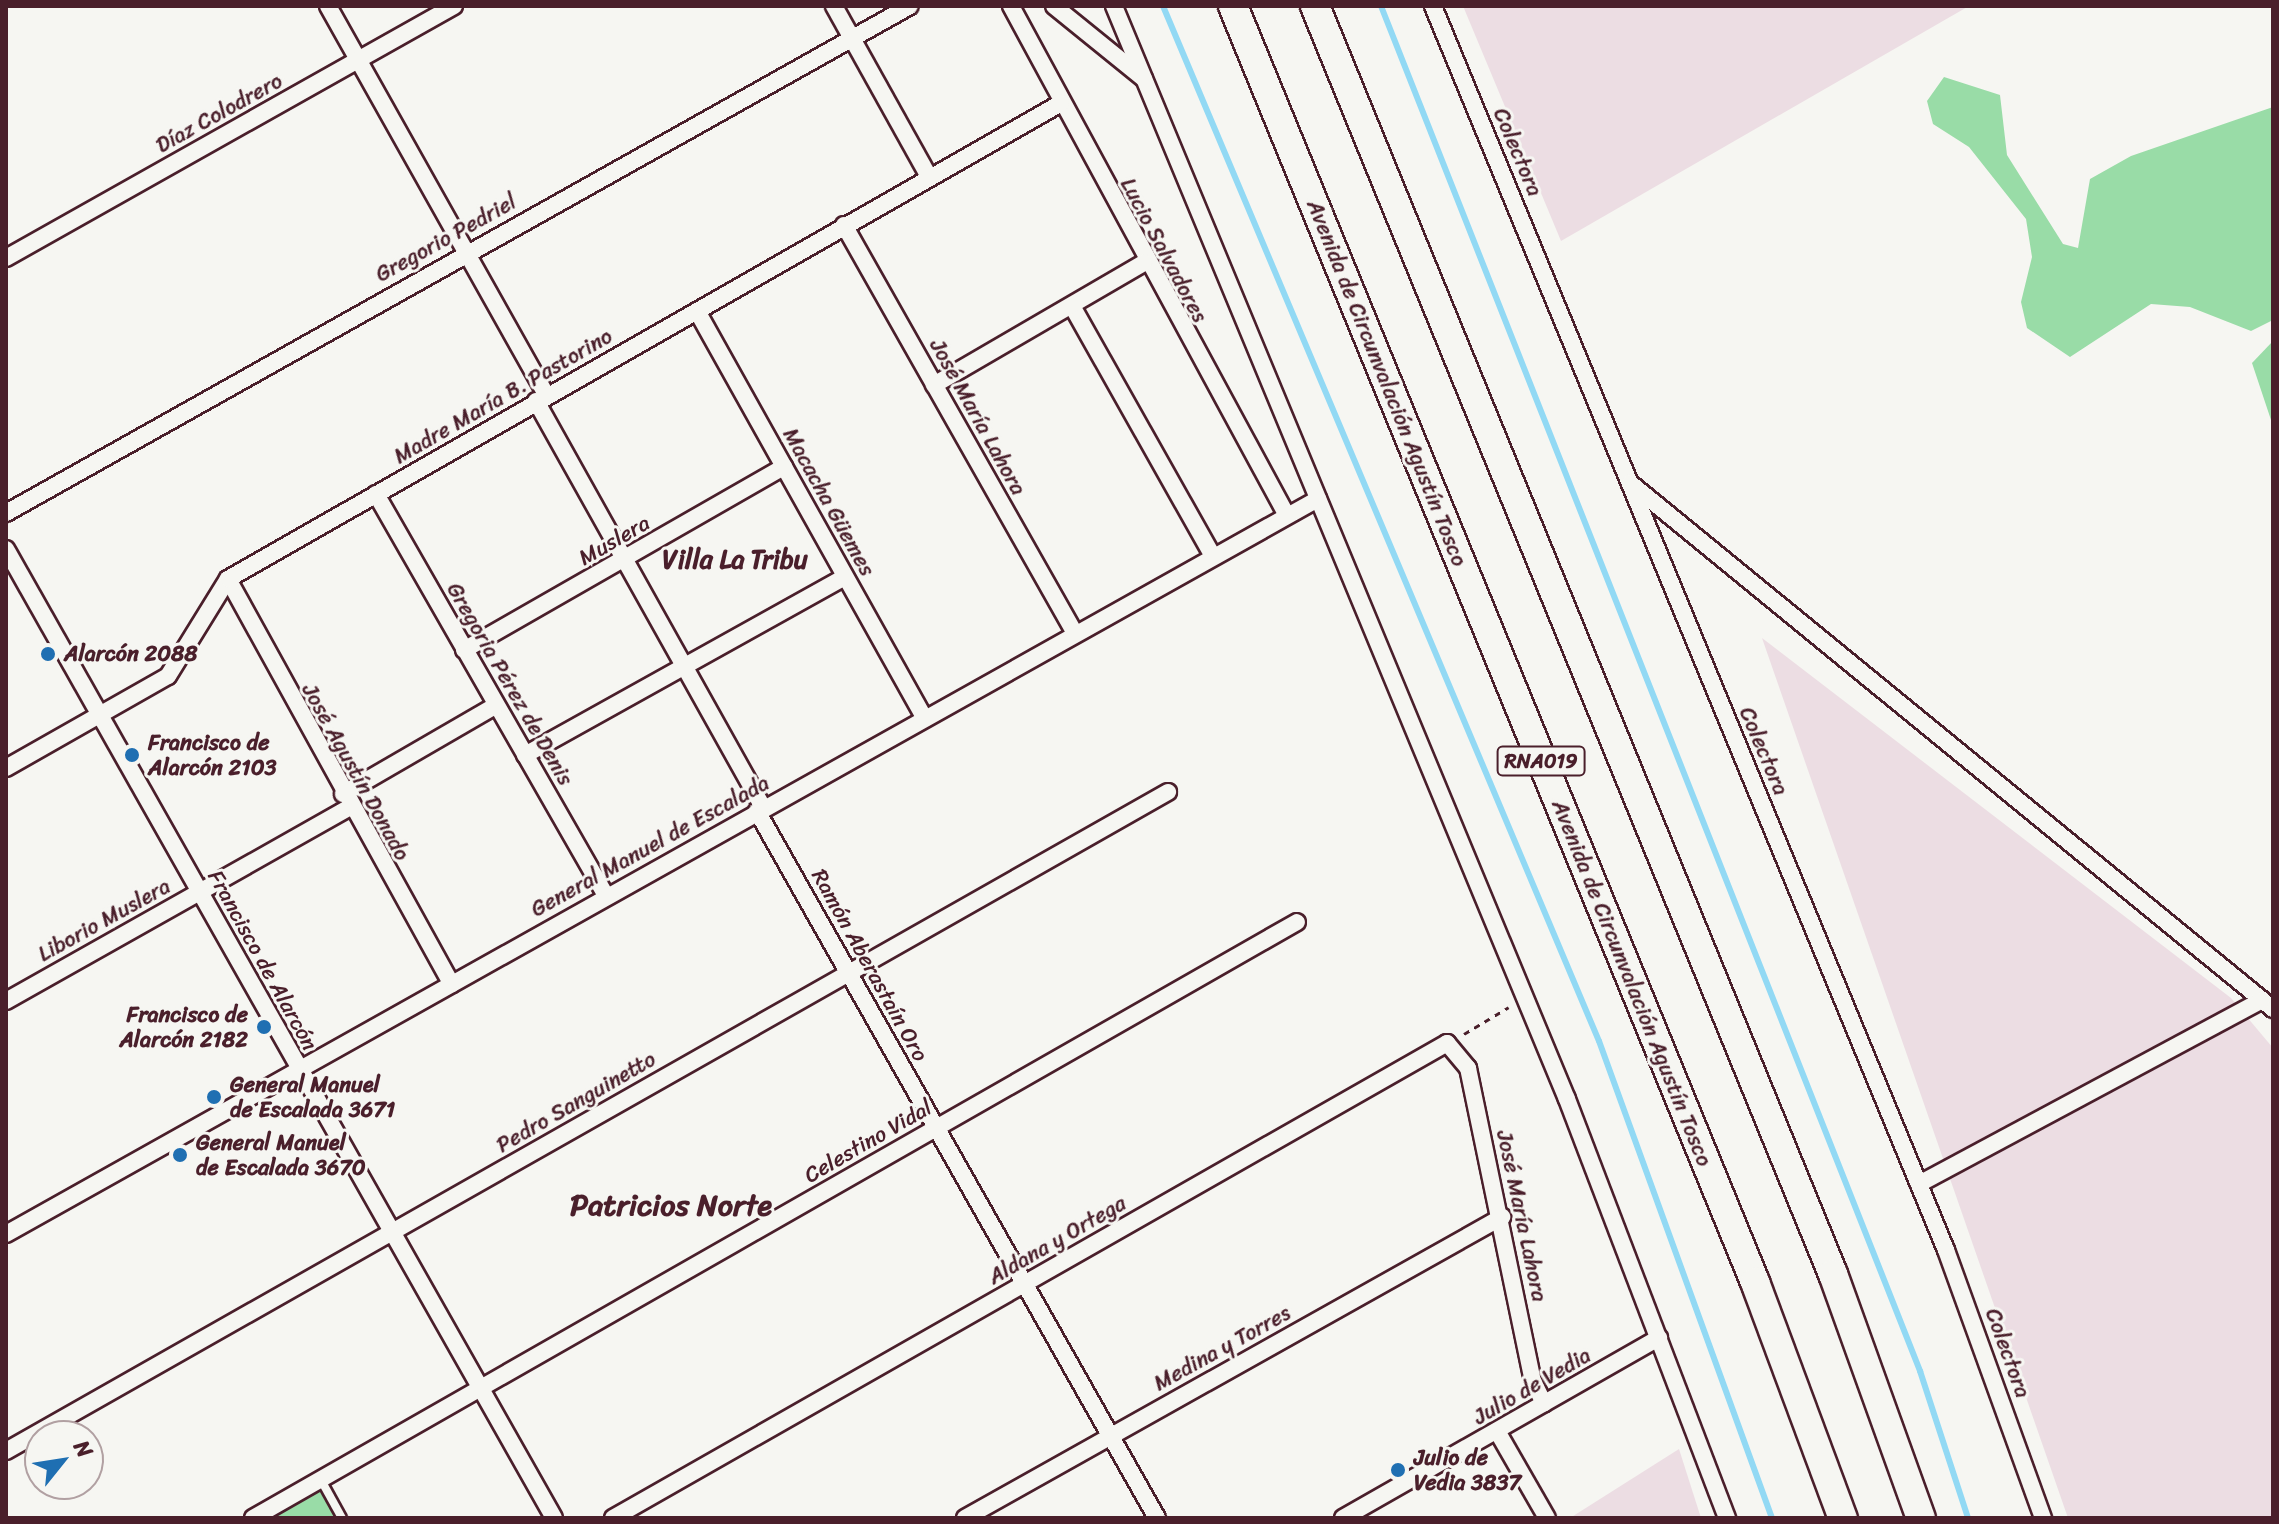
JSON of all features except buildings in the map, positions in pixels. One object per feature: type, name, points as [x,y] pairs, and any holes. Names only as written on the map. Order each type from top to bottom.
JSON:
[{"type":"highway","points":[[1215,6],[1292,154]]},
{"type":"highway","name":"Avenida de Circunvalación Agustín Tosco","points":[[1233,6],[1760,1295],[1843,1518]]},
{"type":"highway","name":"RNA019","points":[[1315,6],[1833,1274],[1921,1518]]},
{"type":"street","name":"Ramón Aberastaín Oro","points":[[328,6],[466,252],[625,560],[848,972],[1157,1518]]},
{"type":"street","name":"Díaz Colodrero","points":[[6,258],[454,6]]},
{"type":"street","points":[[834,6],[929,177]]},
{"type":"street","name":"Gregorio Pedriel","points":[[6,513],[466,252],[910,6]]},
{"type":"street","name":"Lucio Salvadores","points":[[1011,6],[1144,263],[1285,512]]},
{"type":"street","points":[[1054,6],[1145,80]]},
{"type":"street","points":[[1114,6],[1522,999],[1659,1338],[1727,1518]]},
{"type":"street","name":"Colectora","points":[[1433,6],[1919,1184],[2043,1518]]},
{"type":"street","name":"Madre María B. Pastorino","points":[[6,768],[168,676],[228,579],[1061,103]]},
{"type":"street","name":"José María Lahora","points":[[844,225],[1074,631]]},
{"type":"street","points":[[934,385],[1144,263]]},
{"type":"street","points":[[1072,306],[1212,554]]},
{"type":"street","name":"Macacha Güemes","points":[[697,311],[923,715]]},
{"type":"street","name":"Muslera","points":[[464,650],[784,467]]},
{"type":"street","points":[[1629,482],[2267,1005],[1919,1184]]},
{"type":"street","name":"Gregoria Pérez de Denis","points":[[376,494],[606,895]]},
{"type":"street","name":"General Manuel de Escalada","points":[[6,1234],[1285,512],[1318,499]]},
{"type":"street","name":"Francisco de Alarcón","points":[[6,549],[554,1518]]},
{"type":"street","points":[[525,755],[845,577]]},
{"type":"street","name":"José Agustín Donado","points":[[228,579],[347,801],[452,984]]},
{"type":"street","name":"Liborio Muslera","points":[[6,1001],[199,892],[495,706]]},
{"type":"street","name":"Pedro Sanguinetto","points":[[6,1451],[1168,792]]},
{"type":"street","name":"Celestino Vidal","points":[[253,1518],[1297,922]]},
{"type":"street","name":"José María Lahora","points":[[1447,1043],[1468,1068],[1502,1217],[1533,1381],[1544,1404]]},
{"type":"street","name":"Aldana y Ortega","points":[[613,1518],[1447,1043]]},
{"type":"street","name":"Medina y Torres","points":[[965,1518],[1502,1217]]},
{"type":"street","name":"Julio de Vedia","points":[[1348,1517],[1659,1338]]},
{"type":"street","points":[[1497,1431],[1547,1518]]},
{"type":"lane","points":[[320,1480],[342,1518]]},
{"type":"path","points":[[1447,1043],[1522,999]]},
{"type":"shaded area","points":[[1463,6],[1969,6],[1561,241]]},
{"type":"shaded area","points":[[1762,638],[2231,998],[2273,1048],[2273,1518],[2068,1518]]},
{"type":"shaded area","points":[[1679,1449],[1701,1518],[1570,1518]]},
{"type":"green space","points":[[1944,77],[2000,95],[2007,155],[2063,244],[2078,248],[2090,179],[2131,156],[2273,107],[2273,320],[2251,331],[2190,307],[2151,304],[2070,357],[2027,328],[2021,302],[2032,257],[2026,219],[1969,147],[1933,124],[1927,101]]},
{"type":"green space","points":[[2273,341],[2273,426],[2252,363]]},
{"type":"green space","points":[[320,1491],[336,1518],[272,1518]]},
{"type":"waterway","points":[[1163,6],[1599,1041],[1772,1518]]},
{"type":"waterway","points":[[1381,6],[1920,1371],[1968,1518]]},
{"type":"place","name":"Alarcón 2088","points":[[48,654]]},
{"type":"place","name":"Francisco de Alarcón 2103","points":[[132,755]]},
{"type":"place","name":"Francisco de Alarcón 2182","points":[[264,1027]]},
{"type":"place","name":"General Manuel de Escalada 3671","points":[[214,1097]]},
{"type":"place","name":"General Manuel de Escalada 3670","points":[[180,1155]]},
{"type":"place","name":"Julio de Vedia 3837","points":[[1398,1470]]},
{"type":"district","name":"Villa La Tribu","points":[[735,560]]},
{"type":"district","name":"Patricios Norte","points":[[671,1205]]}]
